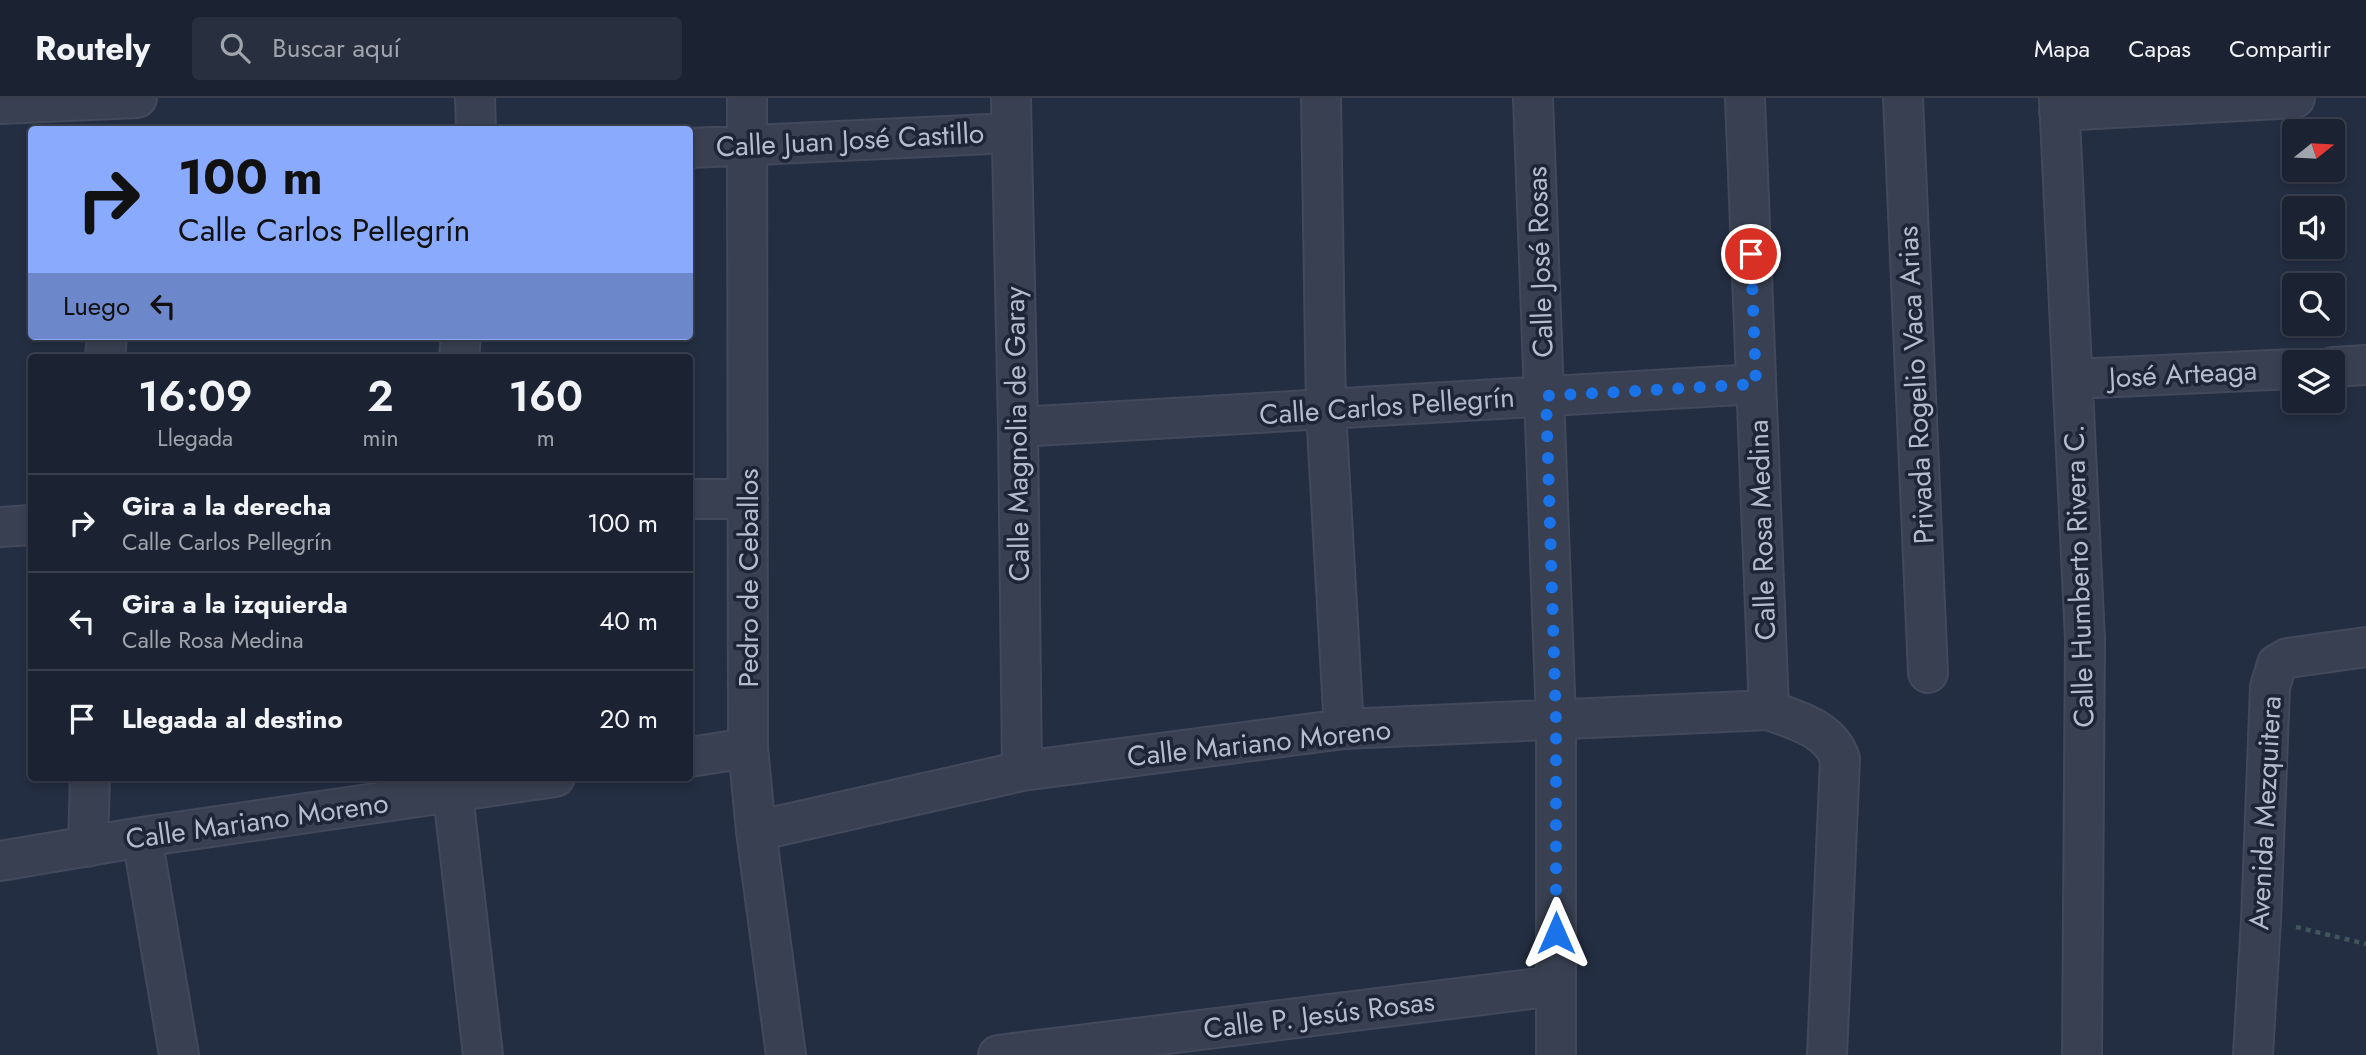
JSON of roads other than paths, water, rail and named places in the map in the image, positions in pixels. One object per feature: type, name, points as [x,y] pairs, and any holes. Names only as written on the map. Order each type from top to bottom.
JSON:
[{"type":"street","points":[[121,126],[123,98]]},
{"type":"street","points":[[0,104],[137,98]]},
{"type":"street","points":[[475,98],[476,126]]},
{"type":"street","name":"Pedro de Ceballos","points":[[747,98],[748,748],[756,831],[786,1055]]},
{"type":"street","points":[[1321,98],[1326,411],[1344,729]]},
{"type":"street","name":"Calle José Rosas","points":[[1533,98],[1556,720],[1556,1055]]},
{"type":"street","name":"Calle Rosa Medina","points":[[1745,98],[1769,710]]},
{"type":"street","name":"Privada Rogelio Vaca Arias","points":[[1903,98],[1928,673]]},
{"type":"street","points":[[2059,104],[2295,98]]},
{"type":"street","name":"Calle Humberto Rivera C.","points":[[2059,104],[2085,639],[2082,1055]]},
{"type":"street","name":"Calle Juan José Castillo","points":[[693,148],[747,147],[1011,115]]},
{"type":"street","name":"Calle Magnolia de Garay","points":[[1011,115],[1022,771]]},
{"type":"street","points":[[2345,366],[2366,365]]},
{"type":"street","name":"José Arteaga","points":[[2073,379],[2282,370]]},
{"type":"street","name":"Calle Carlos Pellegrín","points":[[1018,427],[1756,384]]},
{"type":"street","points":[[693,499],[748,499]]},
{"type":"street","points":[[0,527],[28,525]]},
{"type":"street","name":"Avenida Mezquitera","points":[[2253,1055],[2272,675],[2277,664],[2288,658],[2366,647]]},
{"type":"street","points":[[1769,710],[1823,734],[1837,749],[1840,759],[1827,1055]]},
{"type":"street","name":"Calle Mariano Moreno","points":[[756,831],[1022,771],[1344,729],[1769,710]]},
{"type":"street","points":[[693,757],[748,748]]},
{"type":"street","points":[[89,847],[90,781]]},
{"type":"street","name":"Calle Mariano Moreno","points":[[0,861],[451,785],[503,781]]},
{"type":"street","points":[[451,785],[483,1055]]},
{"type":"street","points":[[142,837],[179,1055]]},
{"type":"street","name":"Calle P. Jesús Rosas","points":[[998,1055],[1556,986]]}]
